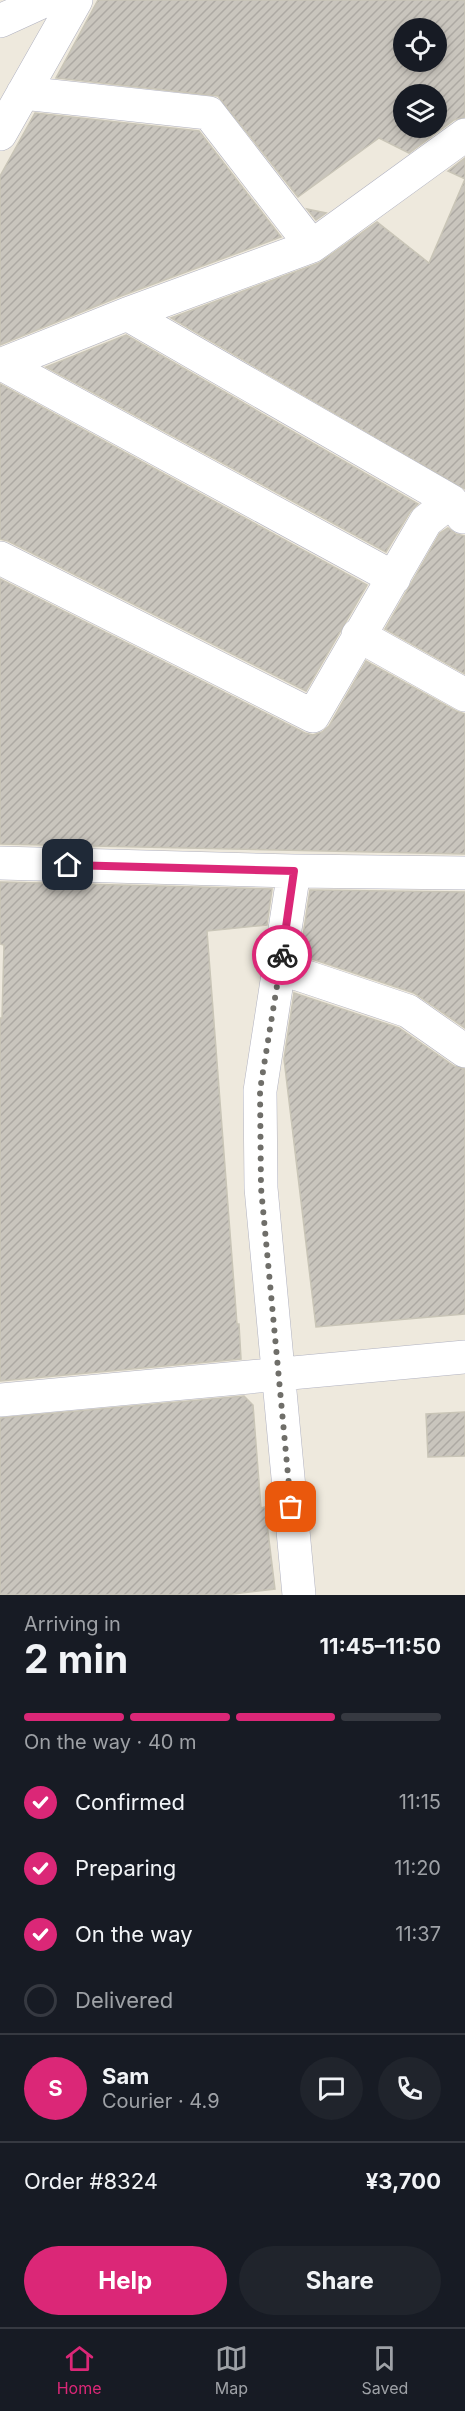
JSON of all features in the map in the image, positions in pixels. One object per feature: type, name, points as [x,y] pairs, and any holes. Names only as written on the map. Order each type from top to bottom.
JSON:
[{"type":"street","points":[[0,21],[46,0]]},
{"type":"street","points":[[0,134],[76,0]]},
{"type":"street","points":[[24,93],[209,113],[312,246]]},
{"type":"street","points":[[1,365],[127,314],[312,246],[465,135]]},
{"type":"street","points":[[127,314],[458,510]]},
{"type":"street","points":[[1,365],[394,578]]},
{"type":"street","points":[[0,558],[313,716],[426,521],[458,510]]},
{"type":"street","points":[[358,635],[465,695]]},
{"type":"street","points":[[0,863],[465,873]]},
{"type":"street","points":[[294,871],[260,1090],[261,1188],[299,1595]]},
{"type":"street","points":[[280,968],[408,1011],[465,1051]]},
{"type":"street","points":[[0,1400],[465,1358]]},
{"type":"building","points":[[98,0],[465,0],[465,117],[447,125],[447,84],[393,84],[393,138],[429,138],[409,153],[379,138],[298,197],[218,96],[56,78]]},
{"type":"building","points":[[35,113],[199,131],[281,237],[121,296],[0,345],[0,176]]},
{"type":"building","points":[[465,158],[465,179],[448,171]]},
{"type":"building","points":[[465,179],[465,489],[171,318],[319,263],[377,222],[429,263]]},
{"type":"building","points":[[307,209],[326,213],[316,220]]},
{"type":"building","points":[[126,335],[418,504],[410,512],[386,552],[46,367]]},
{"type":"building","points":[[0,384],[367,585],[306,691],[0,539]]},
{"type":"building","points":[[448,528],[456,534],[465,536],[465,674],[385,629],[440,533]]},
{"type":"building","points":[[0,579],[305,733],[313,735],[329,726],[366,661],[465,714],[465,854],[0,844]]},
{"type":"building","points":[[0,882],[272,889],[267,925],[207,931],[241,1359],[0,1381],[0,1018],[2,1018],[4,945],[0,944]]},
{"type":"building","points":[[310,890],[465,892],[465,1028],[414,993],[300,955]]},
{"type":"building","points":[[294,993],[399,1028],[454,1066],[465,1069],[465,1314],[316,1327],[284,1059]]},
{"type":"building","points":[[244,1396],[253,1405],[261,1508],[265,1507],[275,1589],[225,1595],[0,1595],[0,1418]]},
{"type":"building","points":[[465,1412],[465,1456],[428,1457],[426,1414]]},
{"type":"way so far","points":[[282,955],[260,1090],[261,1188],[291,1507]]},
{"type":"route","points":[[68,865],[294,871],[282,955]]}]
